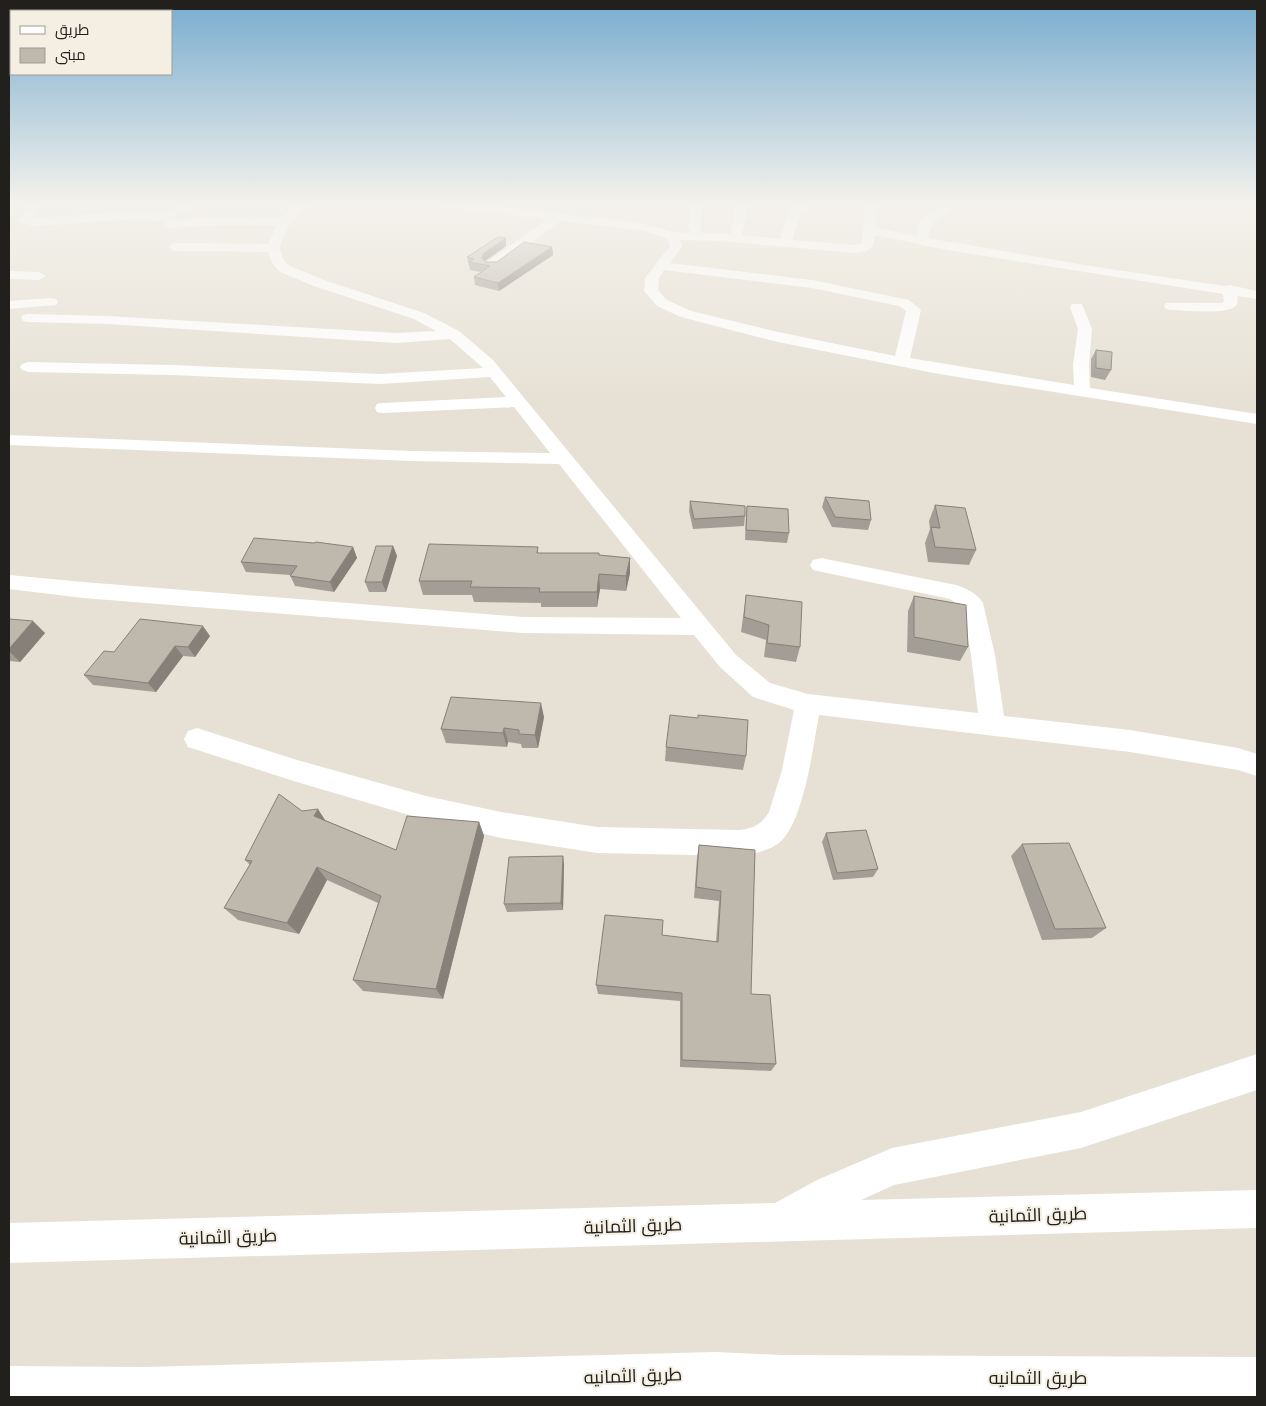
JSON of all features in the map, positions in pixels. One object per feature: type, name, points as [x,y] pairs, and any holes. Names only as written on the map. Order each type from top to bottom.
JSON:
[{"type":"street","points":[[283,268],[285,270],[419,316],[454,334],[494,372],[728,661],[762,690],[808,704],[1130,741],[1238,759],[1257,764]]},
{"type":"street","points":[[660,268],[652,278],[651,291],[655,298],[674,310],[702,319],[778,337],[901,362],[1257,419]]},
{"type":"street","points":[[675,268],[812,284],[904,303],[914,310],[901,362]]},
{"type":"street","points":[[1076,268],[1257,294]]},
{"type":"street","points":[[9,275],[39,276]]},
{"type":"street","points":[[1171,306],[1225,307],[1230,303],[1230,289]]},
{"type":"street","points":[[9,305],[56,302]]},
{"type":"street","points":[[1078,307],[1085,329],[1081,366],[1082,391]]},
{"type":"street","points":[[28,318],[108,320],[396,338],[454,334]]},
{"type":"street","points":[[28,367],[172,370],[380,379],[494,372]]},
{"type":"street","points":[[383,408],[518,402]]},
{"type":"street","points":[[9,440],[412,456],[565,459]]},
{"type":"street","points":[[821,565],[956,593],[972,603],[983,655],[992,725]]},
{"type":"street","points":[[9,582],[132,594],[523,625],[700,627]]},
{"type":"street","points":[[197,739],[343,785],[426,808],[501,825],[596,840],[739,843],[761,839],[774,830],[792,782],[808,704]]},
{"type":"street","points":[[779,1222],[831,1194],[892,1167],[1081,1130],[1257,1072]]},
{"type":"street","name":"طريق الثمانية","points":[[9,1243],[1257,1209]]},
{"type":"street","name":"طريق الثمانيه","points":[[9,1388],[143,1393],[715,1374],[782,1377],[1257,1379]]},
{"type":"street","points":[[782,1377],[823,1397]]},
{"type":"building","points":[[488,268],[521,268],[498,283],[474,277]]},
{"type":"building","points":[[1096,350],[1112,352],[1111,370],[1096,368]]},
{"type":"building","points":[[825,497],[869,501],[871,520],[835,517]]},
{"type":"building","points":[[690,501],[745,506],[745,516],[694,519]]},
{"type":"building","points":[[935,505],[965,508],[976,550],[935,547],[931,527],[940,528]]},
{"type":"building","points":[[747,506],[788,509],[789,533],[746,530]]},
{"type":"building","points":[[254,538],[316,542],[353,547],[330,582],[290,576],[297,566],[241,562]]},
{"type":"building","points":[[429,544],[538,547],[537,553],[599,553],[599,555],[630,558],[626,576],[599,574],[597,592],[539,592],[540,588],[470,587],[472,581],[419,581]]},
{"type":"building","points":[[376,546],[393,546],[382,582],[365,582]]},
{"type":"building","points":[[746,595],[802,602],[800,647],[767,643],[769,625],[744,617]]},
{"type":"building","points":[[914,596],[966,605],[968,647],[914,637]]},
{"type":"building","points":[[9,619],[33,621],[9,649]]},
{"type":"building","points":[[140,619],[203,626],[188,647],[175,646],[148,683],[84,675],[104,651],[114,652]]},
{"type":"building","points":[[451,697],[541,703],[535,735],[519,734],[519,730],[504,728],[503,733],[441,729]]},
{"type":"building","points":[[670,715],[698,718],[698,715],[748,720],[746,756],[666,747]]},
{"type":"building","points":[[279,794],[302,811],[318,809],[314,816],[396,850],[407,816],[479,822],[436,989],[353,980],[381,896],[317,867],[287,923],[224,908],[252,861],[245,860]]},
{"type":"building","points":[[866,830],[878,869],[837,873],[826,833]]},
{"type":"building","points":[[1069,843],[1106,928],[1055,929],[1022,844]]},
{"type":"building","points":[[699,845],[755,850],[751,994],[770,995],[776,1064],[682,1060],[682,993],[596,985],[605,915],[663,920],[662,935],[718,942],[721,891],[696,887]]},
{"type":"building","points":[[563,856],[561,903],[504,904],[509,857]]}]
